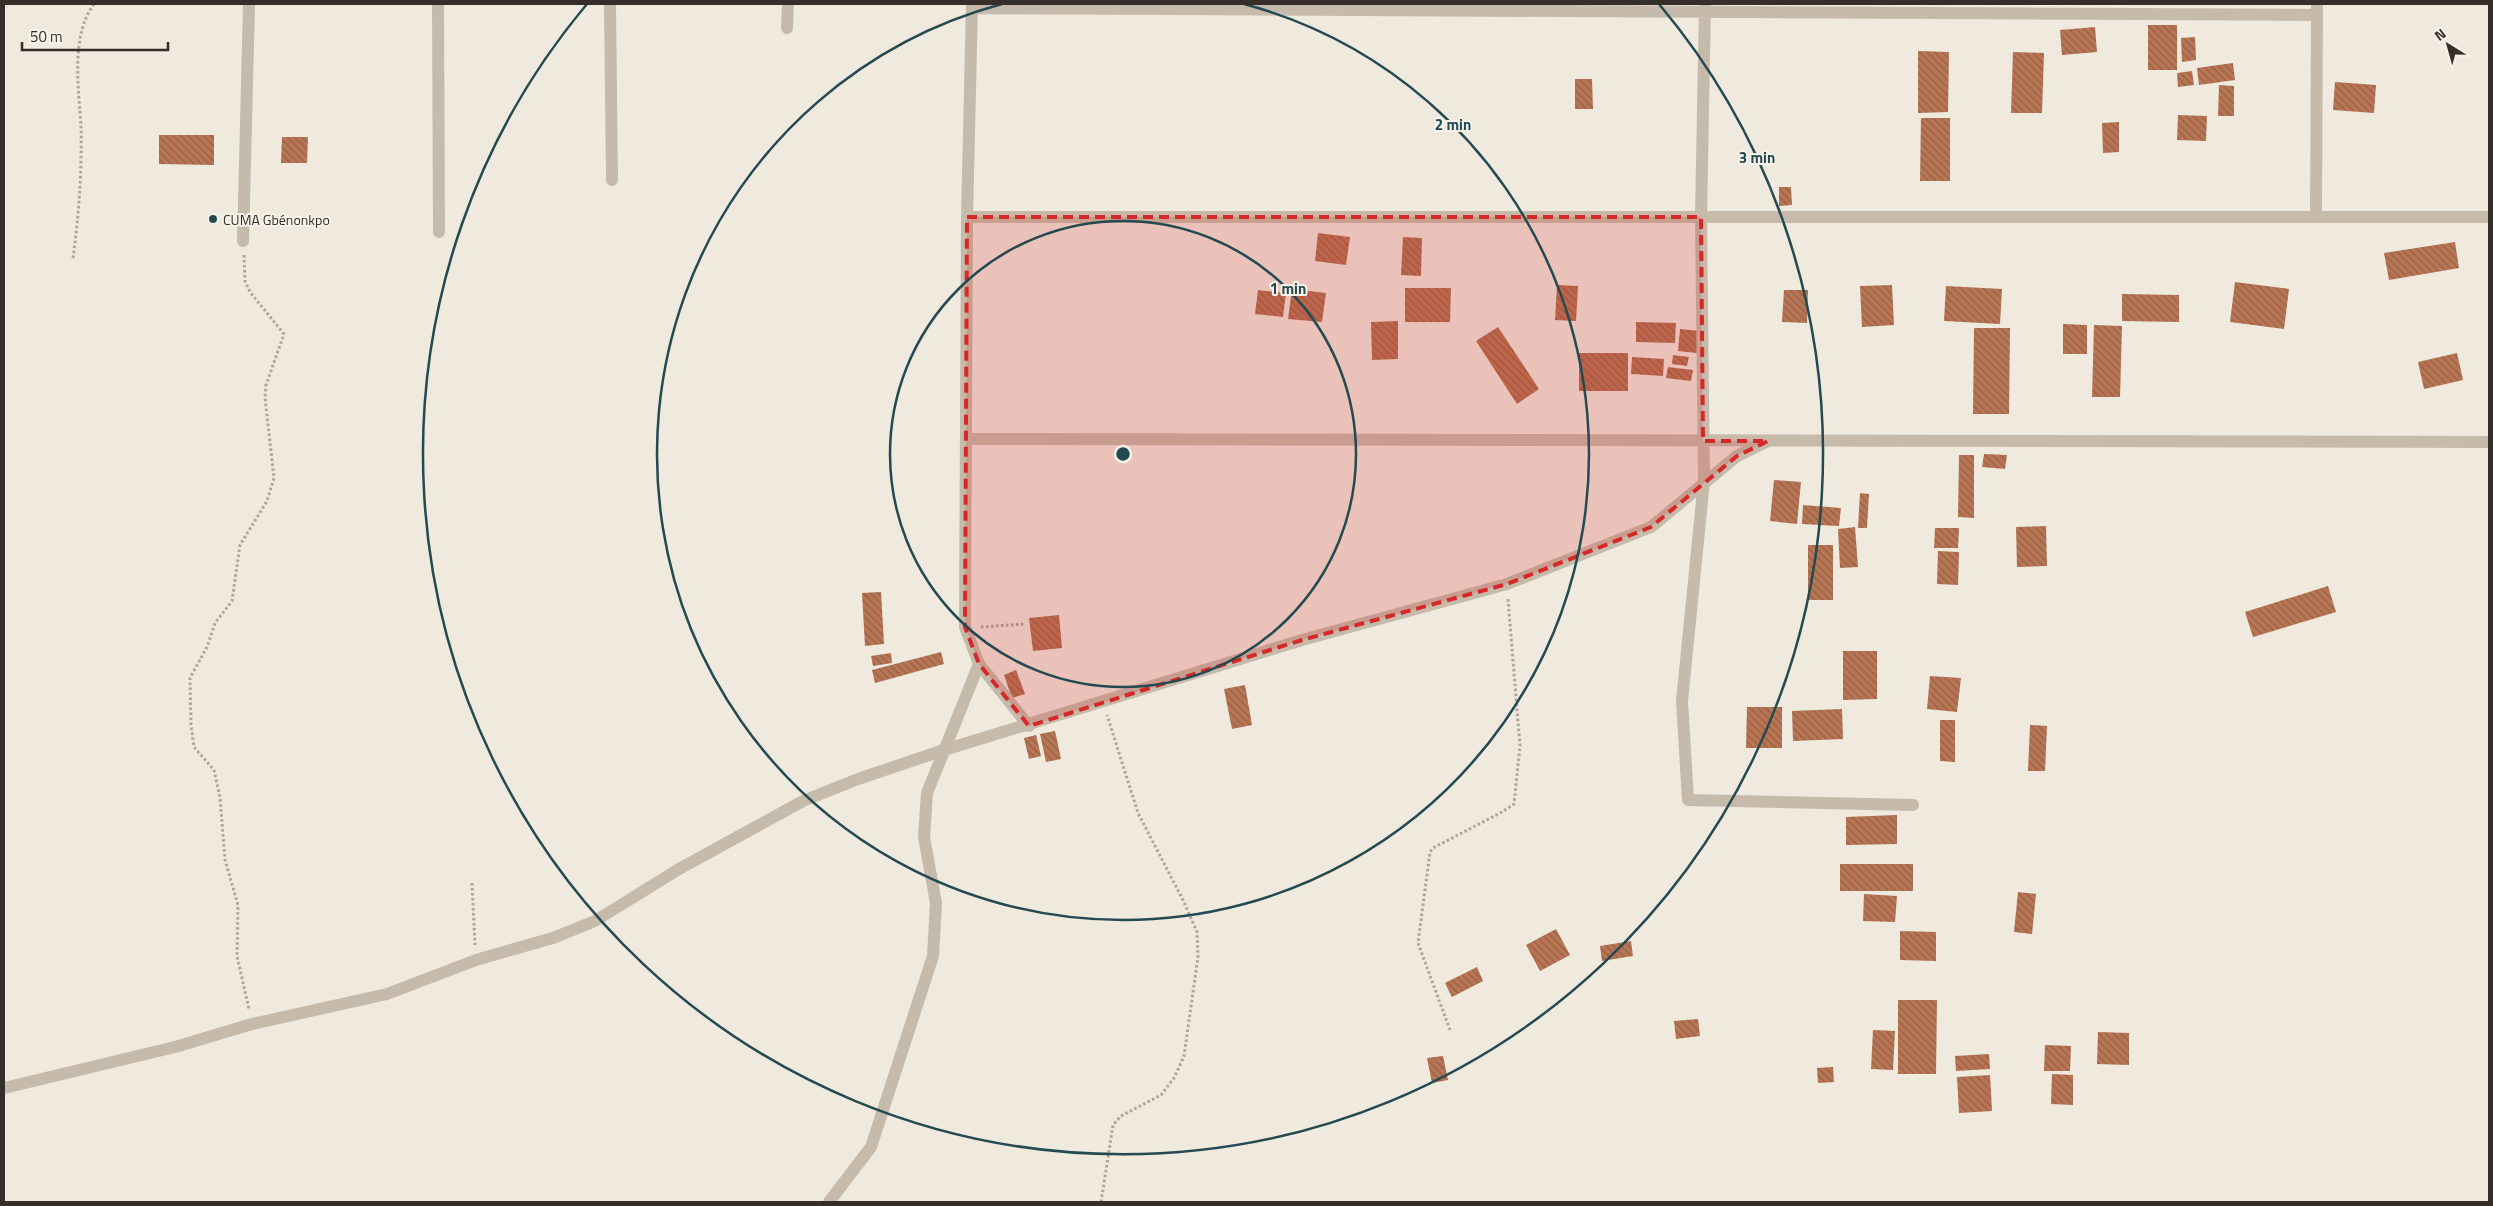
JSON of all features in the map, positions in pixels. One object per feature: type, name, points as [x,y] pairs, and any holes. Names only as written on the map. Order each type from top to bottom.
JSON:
[{"type":"street","points":[[243,241],[250,4]]},
{"type":"street","points":[[438,4],[439,232]]},
{"type":"street","points":[[610,4],[612,180]]},
{"type":"street","points":[[787,28],[788,4]]},
{"type":"street","points":[[1029,726],[979,664],[966,627],[967,217],[972,6],[2317,9],[2316,217]]},
{"type":"street","points":[[1704,8],[1701,218],[1704,482],[1682,701],[1688,800],[1913,804]]},
{"type":"street","points":[[967,217],[2489,218]]},
{"type":"street","points":[[966,439],[2489,442]]},
{"type":"street","points":[[4,1088],[175,1047],[252,1024],[387,994],[476,960],[553,938],[595,921],[679,869],[803,801],[858,779],[944,750],[1029,726],[1302,640],[1507,584],[1651,527],[1662,520],[1704,482],[1737,456],[1768,441]]},
{"type":"street","points":[[829,1202],[871,1147],[933,956],[936,903],[933,879],[925,850],[924,810],[927,792],[979,664]]},
{"type":"path","points":[[73,258],[78,227],[79,54],[85,18],[94,4]]},
{"type":"path","points":[[243,241],[245,281],[250,292],[284,334],[266,385],[265,398],[274,478],[267,501],[240,545],[232,601],[215,623],[207,647],[190,678],[190,701],[194,746],[214,770],[220,797],[225,860],[238,905],[237,956],[252,1024]]},
{"type":"path","points":[[1450,1030],[1419,951],[1419,934],[1430,852],[1433,848],[1514,804],[1520,746],[1507,584]]},
{"type":"path","points":[[966,627],[1024,624]]},
{"type":"path","points":[[1101,1202],[1113,1125],[1121,1116],[1161,1095],[1174,1078],[1184,1056],[1198,957],[1197,932],[1183,900],[1138,813],[1102,703]]},
{"type":"path","points":[[472,883],[476,960]]},
{"type":"highlighted area","points":[[967,217],[1701,217],[1703,441],[1768,441],[1737,456],[1651,527],[1507,584],[1302,640],[1029,726],[979,664],[965,627]]},
{"type":"building","points":[[2148,25],[2177,25],[2177,70],[2148,70]]},
{"type":"building","points":[[2095,27],[2097,52],[2062,55],[2060,30]]},
{"type":"building","points":[[2195,37],[2196,60],[2182,62],[2181,38]]},
{"type":"building","points":[[1918,51],[1949,52],[1948,112],[1918,113]]},
{"type":"building","points":[[2013,52],[2044,53],[2042,113],[2011,113]]},
{"type":"building","points":[[2233,63],[2235,80],[2199,85],[2197,68]]},
{"type":"building","points":[[2192,71],[2194,85],[2178,87],[2177,73]]},
{"type":"building","points":[[1575,79],[1592,79],[1593,109],[1575,109]]},
{"type":"building","points":[[2335,82],[2376,85],[2374,113],[2333,110]]},
{"type":"building","points":[[2219,85],[2234,86],[2234,116],[2218,116]]},
{"type":"building","points":[[2178,115],[2207,116],[2206,141],[2177,140]]},
{"type":"building","points":[[1921,118],[1950,118],[1950,181],[1920,181]]},
{"type":"building","points":[[2119,122],[2119,152],[2103,153],[2102,123]]},
{"type":"building","points":[[159,135],[214,135],[214,165],[159,164]]},
{"type":"building","points":[[282,137],[308,137],[307,163],[281,163]]},
{"type":"building","points":[[1779,187],[1791,187],[1792,205],[1779,206]]},
{"type":"building","points":[[1318,233],[1350,237],[1346,265],[1315,261]]},
{"type":"building","points":[[1403,237],[1422,238],[1421,276],[1401,275]]},
{"type":"building","points":[[2455,242],[2459,268],[2389,280],[2384,253]]},
{"type":"building","points":[[2235,282],[2289,289],[2284,329],[2230,322]]},
{"type":"building","points":[[1557,285],[1578,286],[1576,321],[1555,320]]},
{"type":"building","points":[[1892,285],[1894,325],[1862,327],[1860,286]]},
{"type":"building","points":[[1946,286],[2002,289],[2000,324],[1944,321]]},
{"type":"building","points":[[1405,288],[1451,288],[1450,322],[1405,322]]},
{"type":"building","points":[[1292,289],[1326,293],[1322,322],[1288,319]]},
{"type":"building","points":[[1258,290],[1286,293],[1283,317],[1255,314]]},
{"type":"building","points":[[1784,290],[1808,290],[1807,323],[1782,322]]},
{"type":"building","points":[[2122,294],[2179,295],[2179,322],[2122,321]]},
{"type":"building","points":[[1398,321],[1398,359],[1372,360],[1371,322]]},
{"type":"building","points":[[1636,322],[1676,323],[1675,343],[1636,342]]},
{"type":"building","points":[[2063,324],[2087,325],[2087,354],[2063,354]]},
{"type":"building","points":[[2094,325],[2122,326],[2120,397],[2092,397]]},
{"type":"building","points":[[1498,327],[1539,389],[1517,404],[1476,341]]},
{"type":"building","points":[[1974,328],[2010,328],[2009,414],[1973,414]]},
{"type":"building","points":[[1680,329],[1700,331],[1697,353],[1678,351]]},
{"type":"building","points":[[1579,353],[1628,353],[1628,391],[1579,391]]},
{"type":"building","points":[[2457,353],[2463,380],[2424,389],[2418,362]]},
{"type":"building","points":[[1673,355],[1689,357],[1687,366],[1672,364]]},
{"type":"building","points":[[1632,357],[1664,359],[1663,376],[1631,374]]},
{"type":"building","points":[[1668,367],[1693,370],[1691,381],[1666,378]]},
{"type":"building","points":[[1984,454],[2007,455],[2005,469],[1982,467]]},
{"type":"building","points":[[1959,455],[1974,455],[1974,518],[1958,517]]},
{"type":"building","points":[[1774,480],[1801,482],[1797,524],[1770,521]]},
{"type":"building","points":[[1860,493],[1869,494],[1867,528],[1858,528]]},
{"type":"building","points":[[1803,505],[1841,508],[1839,526],[1802,524]]},
{"type":"building","points":[[2046,526],[2047,566],[2017,567],[2016,527]]},
{"type":"building","points":[[1855,527],[1858,567],[1840,568],[1838,529]]},
{"type":"building","points":[[1935,528],[1959,528],[1958,548],[1934,548]]},
{"type":"building","points":[[1808,545],[1833,545],[1833,600],[1808,600]]},
{"type":"building","points":[[1938,551],[1959,552],[1958,585],[1937,584]]},
{"type":"building","points":[[2328,586],[2336,612],[2253,637],[2245,612]]},
{"type":"building","points":[[881,592],[884,644],[865,646],[862,593]]},
{"type":"building","points":[[1059,615],[1062,648],[1033,651],[1029,618]]},
{"type":"building","points":[[1843,651],[1877,651],[1877,699],[1843,700]]},
{"type":"building","points":[[941,652],[944,664],[875,683],[872,670]]},
{"type":"building","points":[[891,653],[892,663],[873,666],[871,656]]},
{"type":"building","points":[[1016,670],[1025,694],[1012,698],[1004,675]]},
{"type":"building","points":[[1930,676],[1961,678],[1957,712],[1927,709]]},
{"type":"building","points":[[1245,685],[1252,725],[1232,729],[1224,689]]},
{"type":"building","points":[[1747,707],[1782,707],[1782,748],[1746,748]]},
{"type":"building","points":[[1842,709],[1843,739],[1793,741],[1792,711]]},
{"type":"building","points":[[1940,720],[1955,720],[1955,762],[1940,761]]},
{"type":"building","points":[[2030,725],[2047,726],[2045,771],[2028,771]]},
{"type":"building","points":[[1055,731],[1061,759],[1046,762],[1040,734]]},
{"type":"building","points":[[1036,735],[1041,756],[1029,759],[1024,738]]},
{"type":"building","points":[[1897,815],[1897,844],[1846,845],[1846,817]]},
{"type":"building","points":[[1840,864],[1913,864],[1913,891],[1840,891]]},
{"type":"building","points":[[2018,892],[2036,894],[2032,934],[2014,932]]},
{"type":"building","points":[[1864,894],[1897,896],[1895,922],[1863,921]]},
{"type":"building","points":[[1556,929],[1570,955],[1540,971],[1526,945]]},
{"type":"building","points":[[1900,931],[1936,932],[1936,961],[1900,960]]},
{"type":"building","points":[[1631,941],[1633,956],[1602,961],[1600,946]]},
{"type":"building","points":[[1477,967],[1483,981],[1452,997],[1445,983]]},
{"type":"building","points":[[1898,1000],[1937,1000],[1936,1074],[1898,1074]]},
{"type":"building","points":[[1698,1019],[1700,1036],[1676,1039],[1674,1021]]},
{"type":"building","points":[[1873,1030],[1895,1031],[1893,1070],[1871,1069]]},
{"type":"building","points":[[2098,1032],[2129,1033],[2129,1065],[2097,1064]]},
{"type":"building","points":[[2045,1045],[2071,1046],[2070,1071],[2044,1071]]},
{"type":"building","points":[[1989,1054],[1990,1069],[1956,1071],[1955,1056]]},
{"type":"building","points":[[1443,1056],[1448,1080],[1432,1083],[1427,1058]]},
{"type":"building","points":[[1833,1067],[1834,1082],[1818,1083],[1817,1068]]},
{"type":"building","points":[[2052,1074],[2073,1075],[2073,1105],[2051,1104]]},
{"type":"building","points":[[1990,1075],[1992,1111],[1959,1113],[1957,1077]]},
{"type":"place","name":"CUMA Gbénonkpo","points":[[213,219]]}]
